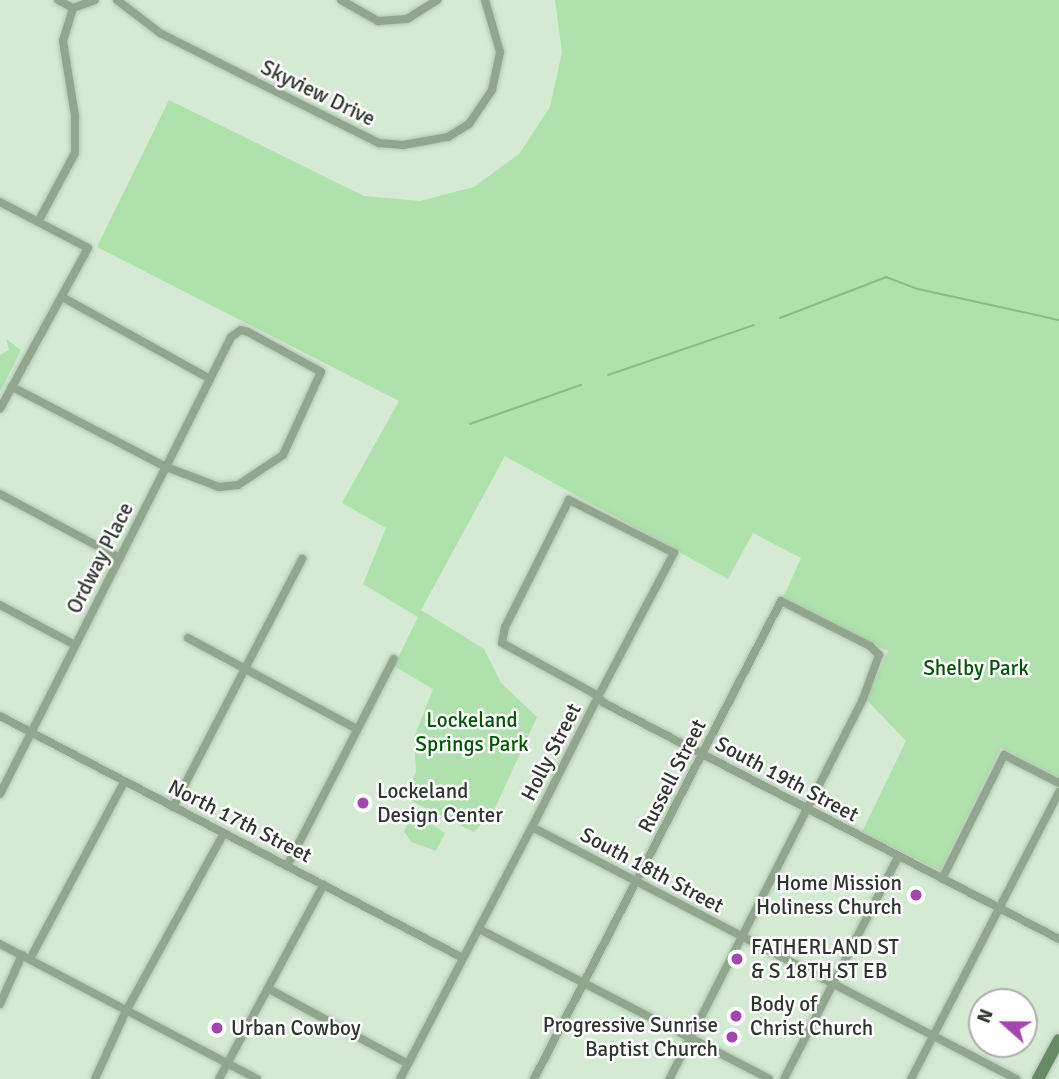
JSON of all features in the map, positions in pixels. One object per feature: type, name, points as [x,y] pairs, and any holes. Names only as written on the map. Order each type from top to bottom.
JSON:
[{"type":"street","points":[[58,0],[73,8],[95,0]]},
{"type":"street","name":"Skyview Drive","points":[[117,0],[160,33],[379,143],[403,145],[448,137],[469,124],[492,90],[500,52],[485,0]]},
{"type":"street","points":[[341,0],[378,21],[407,19],[438,0]]},
{"type":"street","points":[[38,222],[75,153],[75,116],[64,41],[73,8]]},
{"type":"street","points":[[0,202],[88,248],[0,409]]},
{"type":"street","points":[[62,298],[209,379]]},
{"type":"street","name":"Ordway Place","points":[[0,794],[231,337],[241,330],[248,332],[321,372],[283,455],[238,485],[219,487],[166,467]]},
{"type":"street","points":[[12,387],[166,467]]},
{"type":"street","points":[[0,494],[120,558]]},
{"type":"street","name":"South 19th Street","points":[[674,553],[569,500],[505,627],[502,643],[703,755],[1059,939]]},
{"type":"street","name":"Holly Street","points":[[400,1079],[674,553]]},
{"type":"street","points":[[173,807],[302,559]]},
{"type":"street","name":"Russell Street","points":[[534,1079],[781,601],[870,646],[878,655],[863,699],[807,809]]},
{"type":"street","points":[[0,605],[75,645]]},
{"type":"street","points":[[188,638],[357,729]]},
{"type":"street","points":[[287,866],[394,659]]},
{"type":"street","name":"North 17th Street","points":[[0,716],[463,958]]},
{"type":"street","points":[[942,879],[1004,755],[1059,783]]},
{"type":"street","points":[[0,1004],[124,782]]},
{"type":"street","points":[[911,1079],[1059,792]]},
{"type":"street","points":[[669,1079],[807,809]]},
{"type":"street","name":"South 18th Street","points":[[533,827],[1016,1079]]},
{"type":"street","points":[[95,1079],[125,1013],[224,833]]},
{"type":"street","points":[[784,1079],[898,858]]},
{"type":"street","points":[[219,1079],[324,884]]},
{"type":"street","points":[[479,929],[769,1079]]},
{"type":"street","points":[[0,944],[125,1013],[257,1079]]},
{"type":"street","points":[[269,989],[408,1064]]},
{"type":"street","points":[[1038,1079],[1059,1040]]},
{"type":"green space","points":[[555,0],[1059,0],[1059,777],[1001,748],[940,871],[862,832],[906,741],[866,699],[888,651],[783,598],[801,558],[753,533],[728,579],[505,456],[421,610],[484,649],[501,683],[537,717],[495,808],[474,832],[405,798],[416,771],[414,738],[433,689],[394,666],[418,617],[363,584],[386,528],[342,503],[399,401],[97,247],[169,100],[364,196],[420,201],[474,187],[519,154],[550,107],[562,52]]},
{"type":"green space","points":[[6,339],[21,350],[0,392],[0,355],[9,350]]},
{"type":"green space","points":[[419,816],[445,833],[436,851],[411,842],[404,831],[411,818]]},
{"type":"waterway","points":[[780,318],[886,277],[918,289],[1059,320]]},
{"type":"waterway","points":[[608,375],[754,325]]},
{"type":"waterway","points":[[470,424],[581,385]]},
{"type":"place","name":"Lockeland Design Center","points":[[363,803]]},
{"type":"place","name":"Home Mission Holiness Church","points":[[916,895]]},
{"type":"place","name":"FATHERLAND ST & S 18TH ST EB","points":[[737,959]]},
{"type":"place","name":"Body of Christ Church","points":[[736,1016]]},
{"type":"place","name":"Urban Cowboy","points":[[217,1028]]},
{"type":"place","name":"Progressive Sunrise Baptist Church","points":[[732,1037]]},
{"type":"park label","name":"Shelby Park","points":[[976,668]]},
{"type":"park label","name":"Lockeland Springs Park","points":[[472,732]]}]
